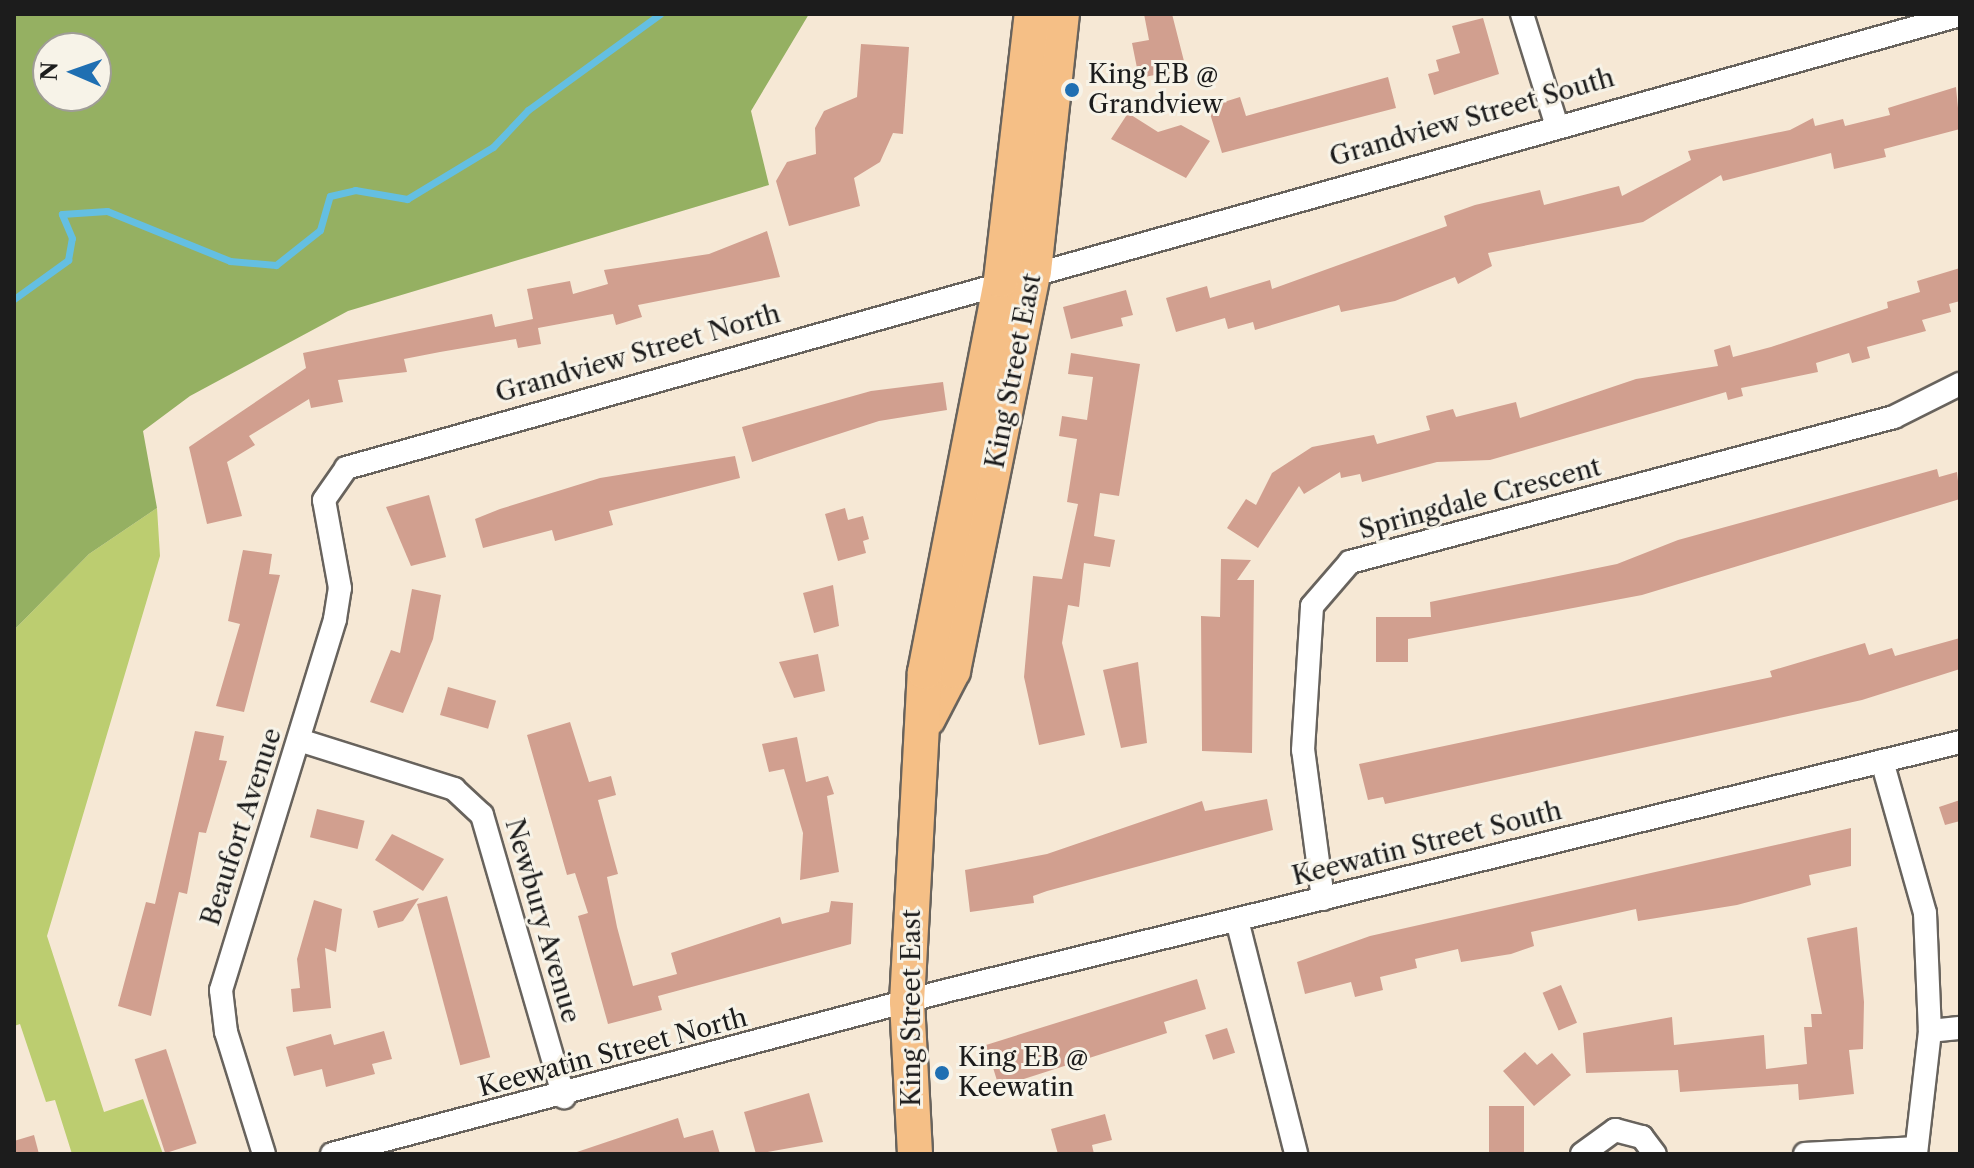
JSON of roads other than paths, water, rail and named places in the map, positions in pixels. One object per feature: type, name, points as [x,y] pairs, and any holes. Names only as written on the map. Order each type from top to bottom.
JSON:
[{"type":"main road","name":"King Street East","points":[[915,1154],[907,1002],[928,719],[925,672],[1001,280],[1032,14]]},
{"type":"main road","name":"King Street East","points":[[928,719],[953,671],[1034,271],[1062,14]]},
{"type":"street","points":[[1522,14],[1556,123]]},
{"type":"street","name":"Grandview Street South","points":[[1001,280],[1556,123],[1960,15]]},
{"type":"street","name":"Grandview Street North","points":[[325,517],[328,489],[346,468],[1001,280]]},
{"type":"street","name":"Springdale Crescent","points":[[1323,899],[1303,750],[1312,606],[1350,562],[1894,417],[1960,384]]},
{"type":"street","name":"Beaufort Avenue","points":[[264,1154],[226,1032],[221,990],[299,740],[340,588],[325,517]]},
{"type":"street","name":"Newbury Avenue","points":[[299,740],[454,789],[482,815],[564,1097]]},
{"type":"street","name":"Keewatin Street South","points":[[907,1002],[1960,742]]},
{"type":"street","points":[[1805,1154],[1916,1151],[1930,1031],[1925,913],[1882,761]]},
{"type":"street","points":[[1237,920],[1296,1154]]},
{"type":"street","name":"Keewatin Street North","points":[[332,1154],[564,1097],[907,1002]]},
{"type":"street","points":[[1930,1031],[1960,1028]]},
{"type":"street","points":[[1582,1154],[1615,1130],[1642,1137],[1655,1154]]},
{"type":"waterway","points":[[14,299],[68,260],[72,238],[62,214],[107,211],[230,261],[276,265],[320,230],[330,196],[355,190],[407,199],[493,147],[528,110],[660,14]]},
{"type":"place","name":"King EB @ Grandview","points":[[1072,90]]},
{"type":"place","name":"King EB @ Keewatin","points":[[942,1073]]}]
